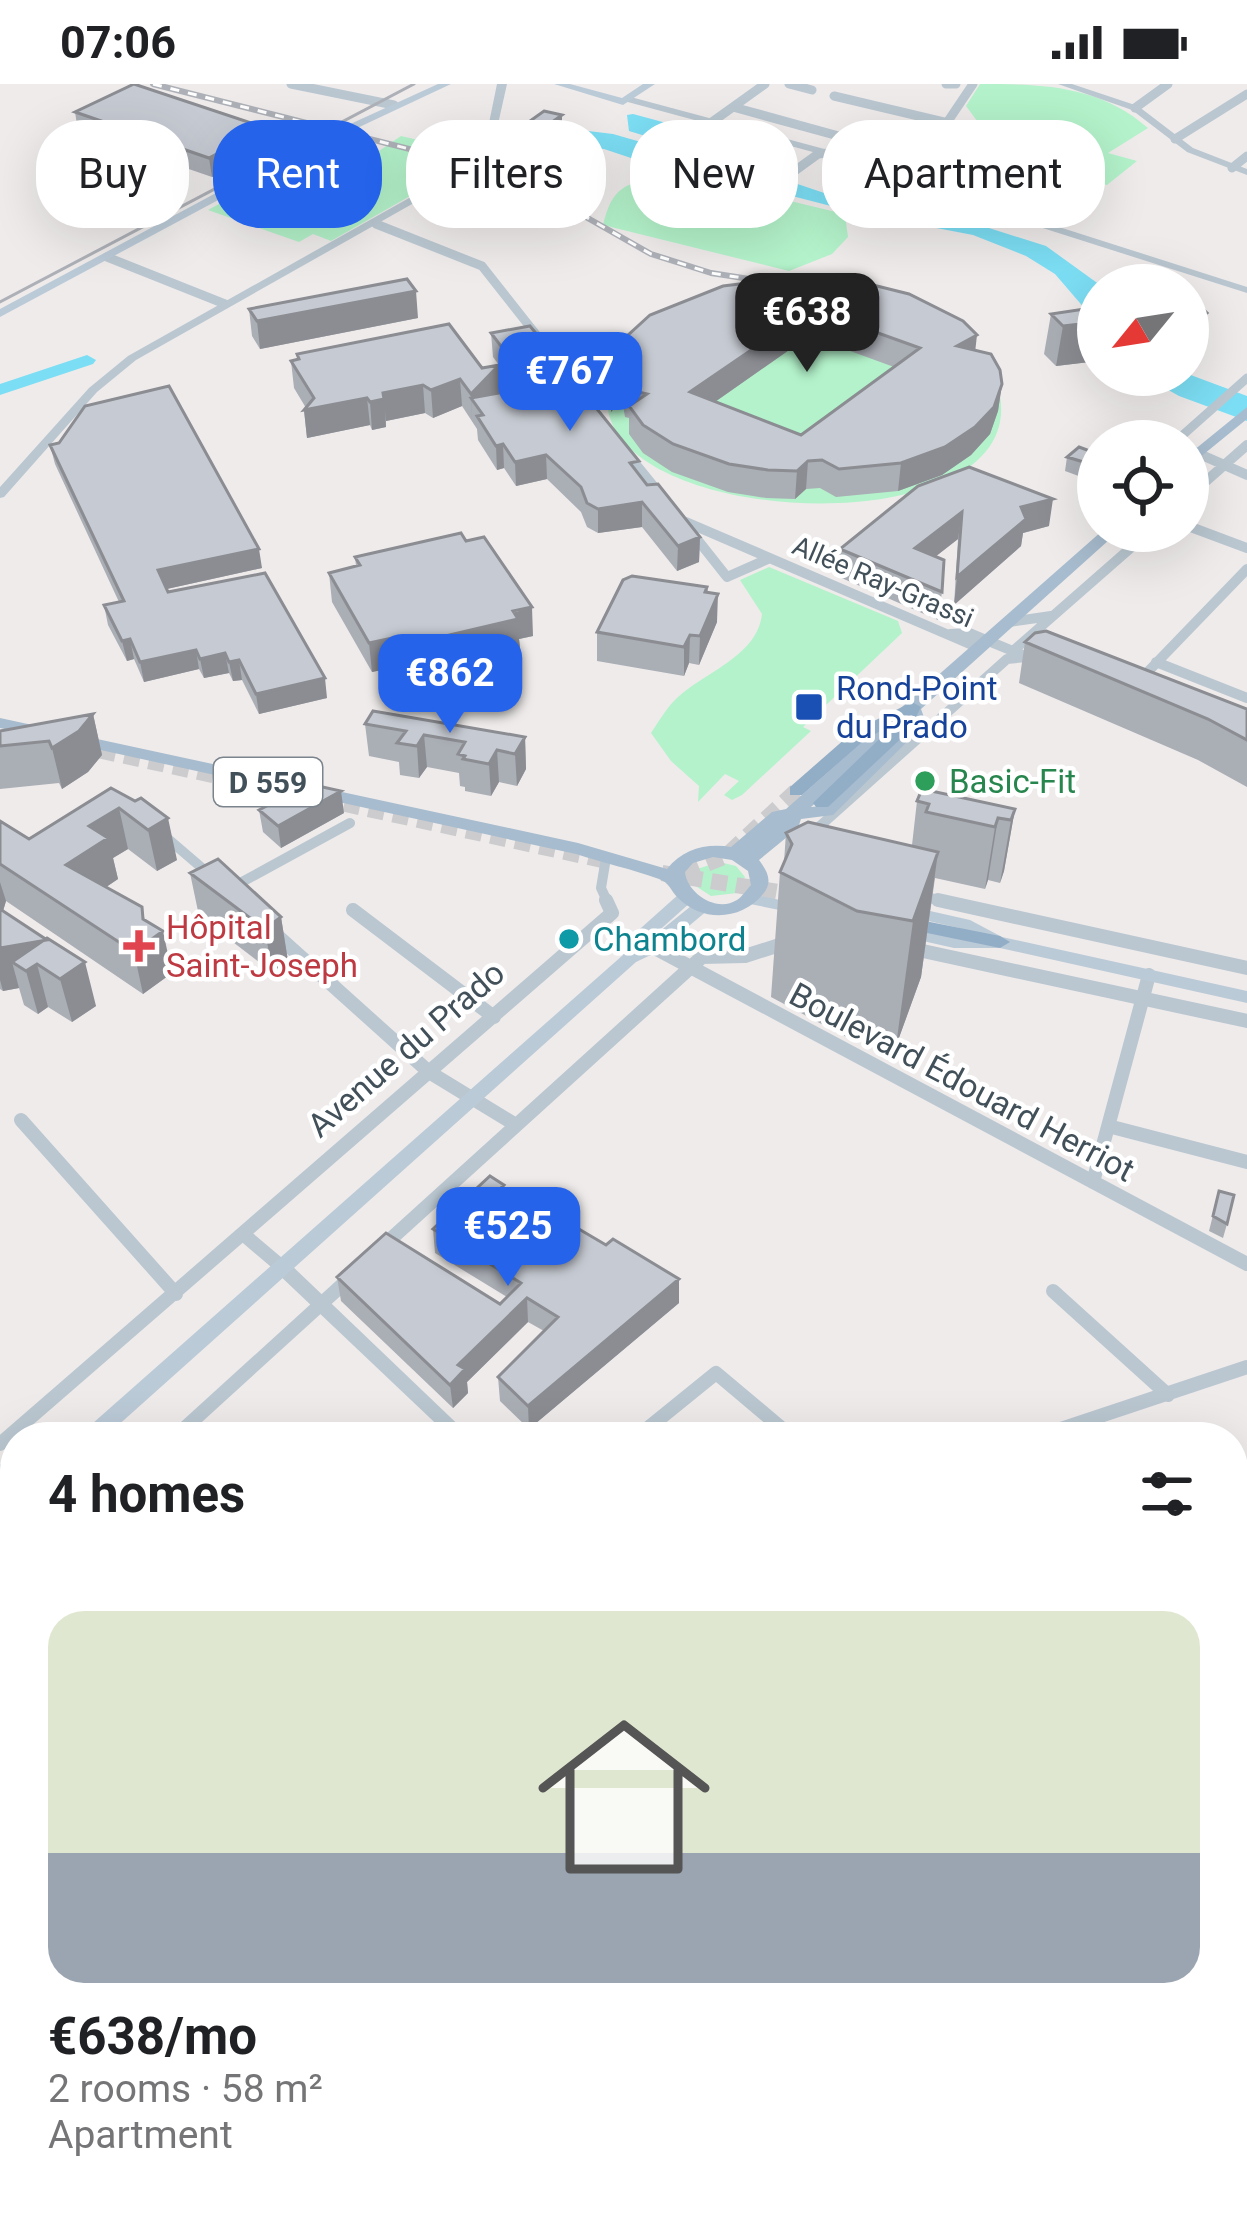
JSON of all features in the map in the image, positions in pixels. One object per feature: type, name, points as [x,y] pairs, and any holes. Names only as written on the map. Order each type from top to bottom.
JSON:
[{"type":"highway","points":[[796,791],[860,735],[913,707]]},
{"type":"highway","points":[[822,803],[903,727],[913,707]]},
{"type":"highway","points":[[893,913],[1000,942]]},
{"type":"main road","points":[[0,314],[435,84]]},
{"type":"main road","points":[[390,104],[446,84]]},
{"type":"main road","points":[[559,84],[624,100],[650,84]]},
{"type":"main road","points":[[1209,441],[1243,414]]},
{"type":"main road","points":[[741,857],[792,824],[791,814],[803,817],[827,811],[910,730],[916,719],[913,707],[1087,552]]},
{"type":"main road","name":"D 559","points":[[0,722],[678,870]]},
{"type":"main road","name":"D 559","points":[[578,849],[678,870]]},
{"type":"main road","points":[[630,958],[638,940],[693,902],[734,907],[751,899],[769,880],[741,857],[702,853],[678,870],[693,902]]},
{"type":"main road","points":[[751,899],[813,912]]},
{"type":"main road","points":[[108,1422],[630,958],[653,947],[693,902]]},
{"type":"main road","points":[[893,913],[964,924],[1000,942],[1247,997]]},
{"type":"street","points":[[291,84],[390,104]]},
{"type":"street","points":[[382,220],[483,161],[493,143],[498,84]]},
{"type":"street","points":[[715,120],[765,84]]},
{"type":"street","points":[[789,84],[812,90]]},
{"type":"street","points":[[946,84],[956,84]]},
{"type":"street","points":[[950,120],[973,84]]},
{"type":"street","points":[[1063,84],[1135,108],[1175,139],[1247,172]]},
{"type":"street","points":[[1135,108],[1168,84]]},
{"type":"street","points":[[1175,139],[1247,94]]},
{"type":"street","points":[[834,96],[935,120]]},
{"type":"street","points":[[624,100],[704,120]]},
{"type":"street","points":[[624,100],[822,153]]},
{"type":"street","points":[[733,107],[822,131]]},
{"type":"street","points":[[1232,168],[1247,156]]},
{"type":"street","points":[[382,226],[482,266],[543,344]]},
{"type":"street","points":[[0,494],[93,390],[132,358],[368,228]]},
{"type":"street","points":[[1069,228],[1247,287]]},
{"type":"street","points":[[106,257],[225,304]]},
{"type":"street","points":[[1198,420],[1247,377]]},
{"type":"street","points":[[1209,479],[1247,445]]},
{"type":"street","points":[[622,448],[667,502]]},
{"type":"street","points":[[1209,460],[1247,476]]},
{"type":"street","name":"Allée Ray-Grassi","points":[[768,559],[727,577],[681,520],[946,635],[1030,658],[1007,659],[973,689]]},
{"type":"street","points":[[1209,534],[1247,548]]},
{"type":"street","points":[[1013,652],[1126,552]]},
{"type":"street","points":[[1084,555],[1110,566]]},
{"type":"street","points":[[1124,696],[1247,569]]},
{"type":"street","points":[[1009,622],[1052,616]]},
{"type":"street","points":[[1156,662],[1247,698]]},
{"type":"street","points":[[934,688],[973,689]]},
{"type":"street","points":[[814,840],[973,689]]},
{"type":"street","points":[[226,890],[350,823]]},
{"type":"street","points":[[149,828],[164,833],[243,906]]},
{"type":"street","name":"Avenue du Prado","points":[[26,1422],[611,913],[601,888],[606,858]]},
{"type":"street","points":[[353,910],[494,1017]]},
{"type":"street","points":[[893,913],[1247,968]]},
{"type":"street","points":[[893,913],[1142,998],[1247,1021]]},
{"type":"street","points":[[260,921],[429,1072],[516,1125]]},
{"type":"street","points":[[376,1253],[702,957],[746,956],[804,934]]},
{"type":"street","name":"Boulevard Édouard Herriot","points":[[653,947],[1247,1264]]},
{"type":"street","points":[[1093,1182],[1112,1127],[1149,975]]},
{"type":"street","points":[[21,1120],[176,1294]]},
{"type":"street","points":[[1112,1127],[1247,1162]]},
{"type":"street","points":[[243,1234],[323,1302],[447,1422]]},
{"type":"street","points":[[191,1422],[360,1268]]},
{"type":"street","points":[[1053,1291],[1168,1395]]},
{"type":"street","points":[[1083,1422],[1247,1367]]},
{"type":"street","points":[[656,1422],[716,1373],[774,1422]]},
{"type":"green space","points":[[980,84],[1047,87],[1110,103],[1148,128],[1108,153],[1137,161],[1107,185],[1105,120],[976,120],[966,106]]},
{"type":"green space","points":[[406,137],[406,198],[382,212],[382,149]]},
{"type":"green space","points":[[630,186],[630,228],[798,228],[798,203],[822,209],[822,228],[847,228],[848,237],[832,254],[789,271],[606,226],[611,203]]},
{"type":"green space","points":[[259,228],[354,228],[331,241],[313,234],[299,242]]},
{"type":"green space","points":[[880,314],[999,391],[991,445],[945,481],[875,500],[794,503],[714,490],[649,463],[612,422],[615,369]]},
{"type":"green space","points":[[769,567],[898,621],[902,633],[826,705],[815,706],[818,712],[803,727],[811,731],[742,795],[732,800],[724,795],[739,781],[725,774],[698,802],[699,786],[671,761],[651,733],[674,701],[750,642],[762,614],[740,580]]},
{"type":"green space","points":[[719,862],[736,866],[745,877],[737,893],[711,896],[694,885],[697,869]]},
{"type":"water","points":[[627,115],[655,120],[630,120],[630,131]]},
{"type":"water","points":[[606,133],[630,139],[630,158],[606,150]]},
{"type":"water","points":[[798,184],[822,192],[822,204],[798,198]]},
{"type":"water","points":[[936,228],[989,228],[1046,246],[1077,268],[1077,300],[1055,274],[1026,256],[973,235]]},
{"type":"water","points":[[1209,382],[1247,396],[1247,421],[1179,396],[1209,396]]},
{"type":"building","points":[[134,84],[242,120],[213,120],[213,156],[209,158],[189,151],[189,120],[98,120],[75,112]]},
{"type":"building","points":[[544,111],[562,115],[555,120],[531,120]]},
{"type":"building","points":[[815,275],[816,280],[869,284],[909,294],[963,321],[977,335],[957,346],[991,354],[1002,384],[994,407],[945,447],[901,463],[839,469],[822,460],[808,461],[797,471],[768,470],[729,464],[673,444],[643,425],[629,406],[647,394],[625,389],[622,371],[611,384],[614,361],[626,337],[650,315],[723,286]],"holes":[[[811,309],[920,348],[801,435],[690,392]]]},
{"type":"building","points":[[407,279],[416,291],[257,321],[249,309]]},
{"type":"building","points":[[1077,310],[1077,324],[1063,326],[1051,314]]},
{"type":"building","points":[[449,324],[482,368],[499,365],[471,394],[460,379],[431,390],[423,385],[383,393],[384,399],[370,402],[367,398],[304,410],[314,398],[291,361],[299,359],[297,354]]},
{"type":"building","points":[[530,326],[639,461],[630,463],[647,485],[658,484],[700,537],[678,546],[642,502],[598,509],[587,503],[581,487],[546,455],[515,462],[503,444],[496,446],[471,398],[532,387],[491,333]]},
{"type":"building","points":[[169,386],[259,549],[158,570],[168,592],[265,573],[325,678],[256,694],[239,660],[229,662],[225,653],[200,659],[196,650],[140,662],[130,639],[122,641],[104,605],[124,601],[50,445],[59,443],[85,406]]},
{"type":"building","points":[[969,467],[1053,499],[1021,507],[1026,519],[957,577],[962,512],[915,548],[944,560],[942,592],[840,549],[918,486]]},
{"type":"building","points":[[461,533],[466,541],[484,537],[532,607],[513,611],[518,619],[407,645],[402,636],[369,643],[329,573],[360,565],[355,557]]},
{"type":"building","points":[[632,576],[707,587],[705,592],[718,594],[700,636],[690,635],[684,647],[597,632],[623,580]]},
{"type":"building","points":[[1046,631],[1247,709],[1247,740],[1025,642]]},
{"type":"building","points":[[373,711],[525,737],[515,754],[497,750],[489,764],[463,759],[458,754],[465,742],[424,735],[417,746],[397,743],[406,731],[365,724]]},
{"type":"building","points":[[93,714],[79,731],[52,748],[49,741],[0,746],[0,731]]},
{"type":"building","points":[[309,784],[341,791],[278,826],[259,810]]},
{"type":"building","points":[[111,788],[135,801],[141,798],[168,818],[148,830],[119,808],[89,826],[108,838],[66,865],[142,907],[143,919],[163,931],[134,952],[0,864],[0,821],[29,839]]},
{"type":"building","points":[[922,789],[1015,809],[1011,820],[998,818],[995,827],[926,812],[929,804],[917,801]]},
{"type":"building","points":[[808,822],[938,852],[913,921],[857,911],[780,872],[792,844],[786,833]]},
{"type":"building","points":[[218,859],[281,917],[265,929],[190,873]]},
{"type":"building","points":[[0,909],[47,940],[0,948]]},
{"type":"building","points":[[47,938],[85,962],[60,979],[37,964],[26,971],[12,962]]},
{"type":"building","points":[[490,1176],[504,1185],[497,1192],[519,1205],[526,1198],[606,1245],[613,1239],[679,1279],[528,1406],[498,1377],[558,1317],[527,1298],[458,1365],[465,1369],[450,1385],[337,1277],[386,1233],[500,1304],[521,1283],[433,1229]]},
{"type":"building","points":[[1219,1191],[1234,1195],[1227,1224],[1213,1216]]},
{"type":"waterway","points":[[0,390],[87,360]]},
{"type":"tunnel","points":[[75,750],[98,750],[602,860]]},
{"type":"tunnel","points":[[684,873],[726,856],[796,791]]},
{"type":"tunnel","points":[[662,873],[803,896]]},
{"type":"tram line","points":[[0,302],[414,84]]},
{"type":"railway","points":[[153,84],[512,175],[651,254],[711,273],[794,286]]},
{"type":"place","name":"Rond-Point du Prado","points":[[809,707]]},
{"type":"place","name":"Basic-Fit","points":[[925,781]]},
{"type":"place","name":"Chambord","points":[[569,939]]},
{"type":"place","name":"Hôpital Saint-Joseph","points":[[139,946]]}]
